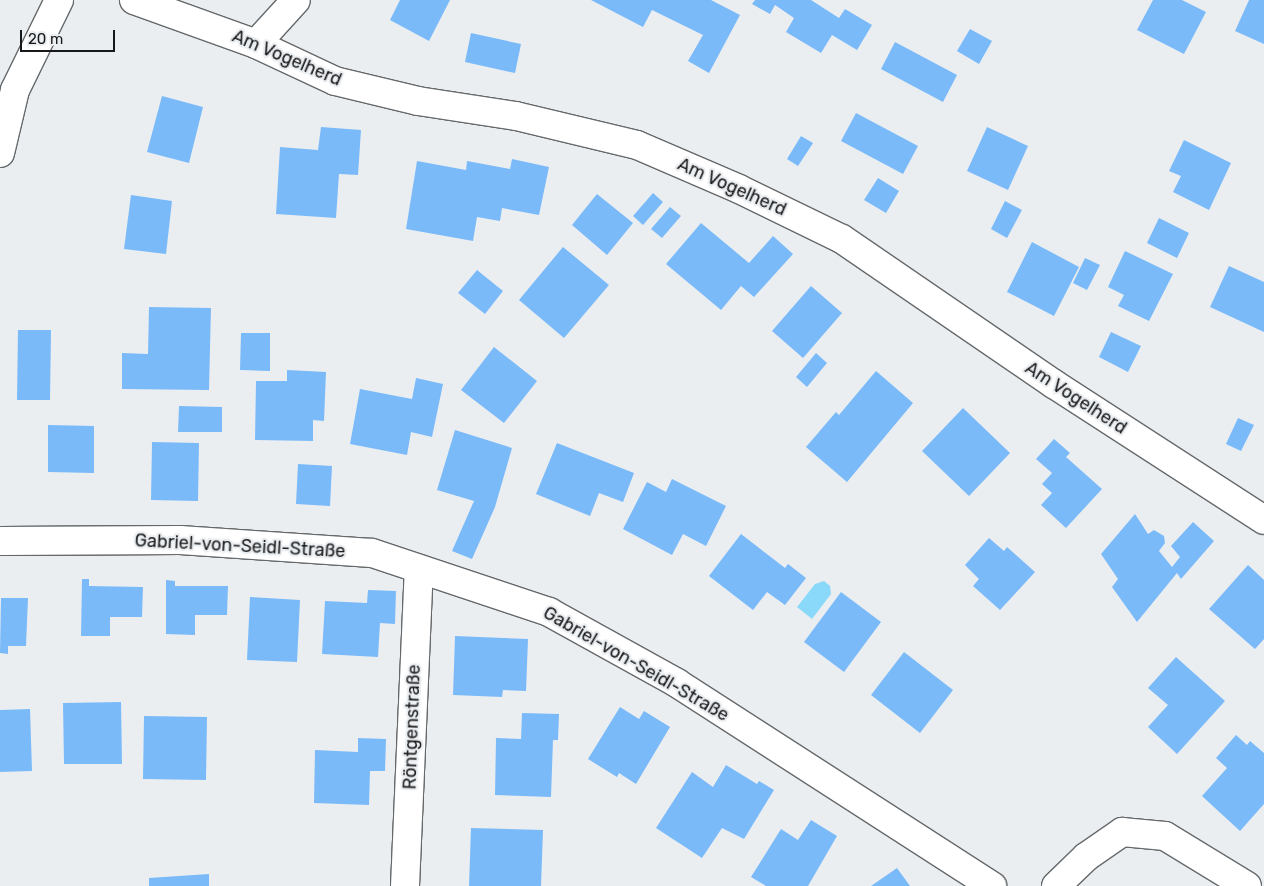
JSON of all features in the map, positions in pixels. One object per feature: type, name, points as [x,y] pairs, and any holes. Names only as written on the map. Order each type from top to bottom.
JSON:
[{"type":"street","points":[[0,152],[15,90],[59,0]]},
{"type":"street","name":"Am Vogelherd","points":[[134,0],[256,44],[335,81],[418,101],[516,116],[637,145],[739,189],[842,239],[1054,384],[1264,520]]},
{"type":"street","points":[[256,44],[296,0]]},
{"type":"street","name":"Gabriel-von-Seidl-Straße","points":[[0,541],[180,540],[372,553],[549,612],[677,683],[992,886]]},
{"type":"street","name":"Röntgenstraße","points":[[405,886],[419,569]]},
{"type":"street","points":[[1056,886],[1086,857],[1122,832],[1165,836],[1247,886]]},
{"type":"water","points":[[824,581],[830,586],[831,594],[812,619],[797,607],[815,584]]},
{"type":"building","points":[[400,0],[450,0],[429,41],[390,20]]},
{"type":"building","points":[[591,0],[711,0],[740,15],[709,73],[688,61],[703,35],[652,10],[643,27]]},
{"type":"building","points":[[755,0],[811,0],[839,18],[845,9],[872,25],[857,50],[832,35],[821,53],[786,32],[794,18],[775,5],[770,14],[752,4]]},
{"type":"building","points":[[1153,0],[1182,0],[1206,12],[1184,54],[1137,30]]},
{"type":"building","points":[[1249,0],[1264,0],[1264,44],[1235,31]]},
{"type":"building","points":[[970,29],[992,41],[979,64],[957,51]]},
{"type":"building","points":[[471,33],[521,44],[515,73],[465,62]]},
{"type":"building","points":[[895,42],[957,75],[943,102],[881,69]]},
{"type":"building","points":[[162,96],[203,107],[189,163],[147,152]]},
{"type":"building","points":[[856,113],[918,146],[903,174],[841,141]]},
{"type":"building","points":[[321,127],[361,130],[358,175],[339,174],[336,218],[276,214],[280,147],[318,150]]},
{"type":"building","points":[[987,127],[1028,146],[1008,190],[967,171]]},
{"type":"building","points":[[801,136],[813,143],[798,166],[787,159]]},
{"type":"building","points":[[1184,140],[1231,163],[1209,210],[1173,192],[1181,176],[1169,171]]},
{"type":"building","points":[[512,159],[549,167],[539,215],[502,208],[500,221],[477,217],[473,241],[406,229],[417,161],[466,170],[467,161],[510,169]]},
{"type":"building","points":[[878,178],[899,191],[886,213],[864,200]]},
{"type":"building","points":[[653,193],[663,202],[643,225],[633,216]]},
{"type":"building","points":[[597,194],[633,223],[607,255],[572,225]]},
{"type":"building","points":[[131,195],[172,201],[166,254],[124,249]]},
{"type":"building","points":[[1005,201],[1022,210],[1007,238],[991,229]]},
{"type":"building","points":[[670,207],[681,216],[662,238],[651,229]]},
{"type":"building","points":[[1159,218],[1189,233],[1177,258],[1147,243]]},
{"type":"building","points":[[701,223],[749,263],[773,236],[793,254],[754,297],[741,286],[721,310],[666,264]]},
{"type":"building","points":[[1032,242],[1079,267],[1054,316],[1007,292]]},
{"type":"building","points":[[563,247],[609,285],[564,338],[519,300]]},
{"type":"building","points":[[1125,251],[1173,274],[1149,321],[1118,306],[1124,295],[1108,287]]},
{"type":"building","points":[[1085,258],[1100,265],[1087,290],[1073,283]]},
{"type":"building","points":[[1229,266],[1264,282],[1264,332],[1210,307]]},
{"type":"building","points":[[477,270],[503,291],[485,314],[458,293]]},
{"type":"building","points":[[811,286],[842,313],[803,358],[772,331]]},
{"type":"building","points":[[149,307],[211,308],[209,390],[122,389],[122,353],[148,354]]},
{"type":"building","points":[[18,330],[51,330],[50,400],[17,400]]},
{"type":"building","points":[[1111,332],[1141,346],[1128,372],[1099,357]]},
{"type":"building","points":[[241,333],[270,333],[270,371],[240,370]]},
{"type":"building","points":[[494,347],[537,381],[504,423],[461,390]]},
{"type":"building","points":[[816,353],[827,363],[807,387],[796,377]]},
{"type":"building","points":[[287,370],[326,372],[324,421],[313,420],[313,441],[255,440],[256,381],[287,381]]},
{"type":"building","points":[[876,371],[913,403],[847,482],[806,447],[836,412],[839,415]]},
{"type":"building","points":[[416,378],[443,384],[432,437],[411,432],[407,455],[350,444],[360,389],[412,399]]},
{"type":"building","points":[[179,406],[222,407],[222,432],[178,432]]},
{"type":"building","points":[[963,408],[1010,453],[969,496],[922,451]]},
{"type":"building","points":[[1238,418],[1254,425],[1241,451],[1226,444]]},
{"type":"building","points":[[48,425],[94,426],[94,473],[48,472]]},
{"type":"building","points":[[455,430],[512,448],[495,507],[472,559],[452,551],[474,501],[437,490]]},
{"type":"building","points":[[1054,439],[1070,453],[1066,457],[1102,489],[1066,528],[1041,505],[1052,493],[1042,484],[1052,473],[1036,459]]},
{"type":"building","points":[[152,442],[199,443],[198,501],[151,500]]},
{"type":"building","points":[[557,443],[634,473],[623,502],[599,493],[590,516],[536,494]]},
{"type":"building","points":[[298,464],[332,466],[330,506],[296,504]]},
{"type":"building","points":[[672,479],[726,506],[706,546],[683,534],[672,555],[623,529],[647,482],[666,492]]},
{"type":"building","points":[[1135,514],[1148,534],[1154,530],[1164,536],[1165,543],[1159,551],[1172,567],[1180,557],[1171,546],[1193,522],[1214,541],[1181,579],[1177,573],[1137,622],[1112,587],[1118,579],[1101,554]]},
{"type":"building","points":[[741,534],[785,568],[788,564],[806,578],[785,605],[767,592],[753,610],[709,576]]},
{"type":"building","points":[[989,538],[1004,551],[1007,547],[1035,572],[1000,610],[973,586],[979,579],[965,565]]},
{"type":"building","points":[[1248,565],[1264,580],[1264,639],[1255,649],[1209,609]]},
{"type":"building","points":[[82,579],[89,579],[89,586],[143,587],[142,617],[110,617],[110,636],[81,636]]},
{"type":"building","points":[[166,580],[175,581],[175,586],[228,586],[227,615],[195,615],[195,635],[166,634]]},
{"type":"building","points":[[368,590],[396,591],[395,624],[380,623],[378,657],[322,654],[325,601],[367,603]]},
{"type":"building","points":[[841,592],[881,622],[844,672],[804,642]]},
{"type":"building","points":[[250,597],[300,600],[297,662],[247,660]]},
{"type":"building","points":[[1,598],[28,598],[26,646],[8,646],[8,654],[0,653]]},
{"type":"building","points":[[455,636],[528,639],[526,691],[503,690],[502,697],[453,695]]},
{"type":"building","points":[[904,652],[953,690],[920,733],[871,695]]},
{"type":"building","points":[[1176,657],[1225,701],[1177,754],[1148,727],[1168,705],[1148,688]]},
{"type":"building","points":[[121,702],[122,764],[64,764],[63,703]]},
{"type":"building","points":[[620,707],[639,719],[644,711],[670,727],[636,784],[619,773],[617,777],[588,759]]},
{"type":"building","points":[[30,709],[32,771],[0,772],[0,710]]},
{"type":"building","points":[[522,713],[559,714],[558,740],[553,740],[551,797],[495,795],[496,738],[521,739]]},
{"type":"building","points":[[144,716],[207,717],[206,780],[143,779]]},
{"type":"building","points":[[1236,735],[1247,745],[1250,741],[1264,753],[1264,804],[1240,831],[1202,796],[1227,768],[1216,758]]},
{"type":"building","points":[[358,738],[386,739],[385,771],[370,771],[369,805],[314,803],[315,750],[358,752]]},
{"type":"building","points":[[726,765],[757,784],[759,781],[774,790],[744,839],[722,828],[702,858],[656,828],[692,772],[713,787]]},
{"type":"building","points":[[811,820],[837,836],[808,886],[766,886],[751,877],[781,829],[798,840]]},
{"type":"building","points":[[471,828],[543,830],[541,886],[469,886]]},
{"type":"building","points":[[897,868],[910,886],[871,886]]},
{"type":"building","points":[[209,874],[209,886],[149,886],[149,878]]}]
